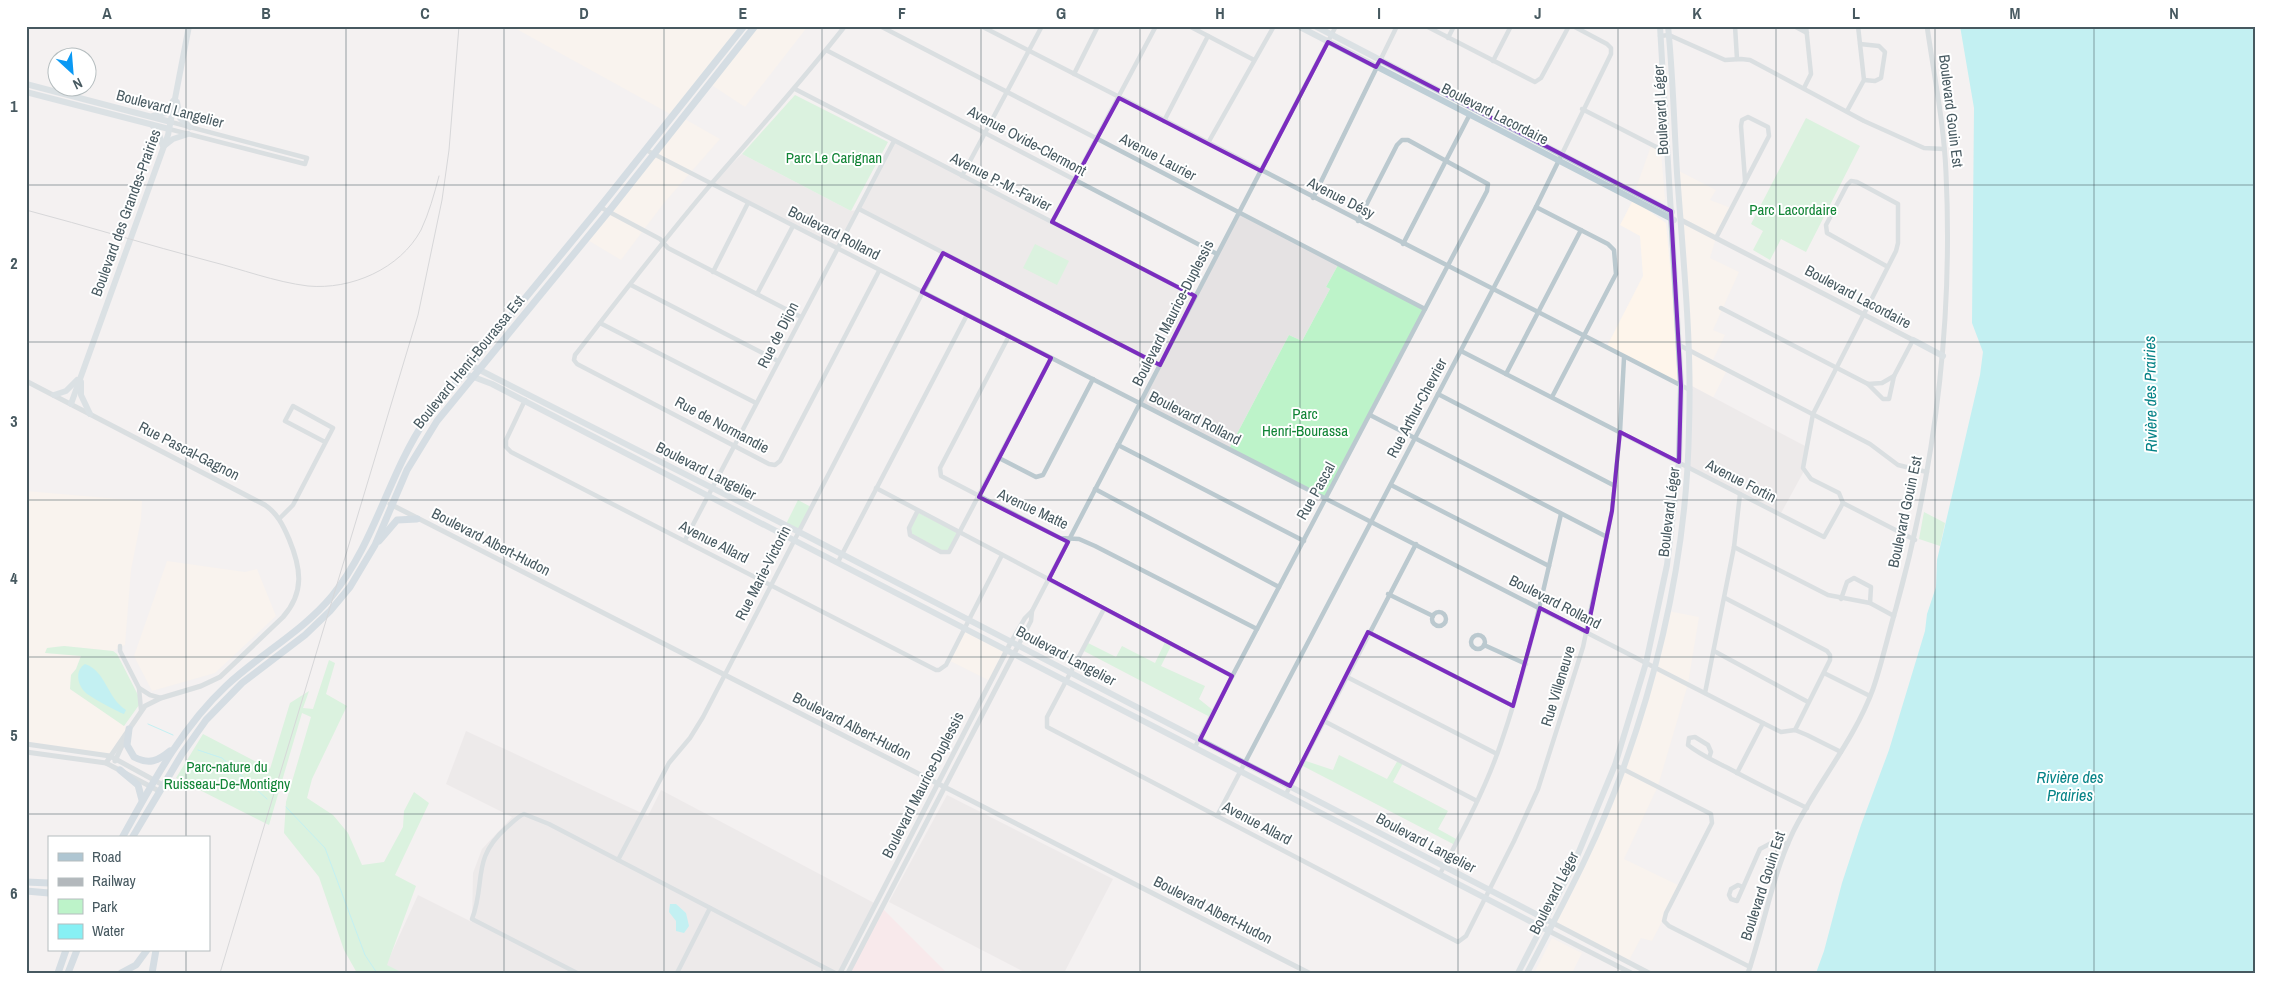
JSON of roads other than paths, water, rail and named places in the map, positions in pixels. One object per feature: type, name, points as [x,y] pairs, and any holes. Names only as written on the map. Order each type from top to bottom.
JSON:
[{"type":"main road","name":"Boulevard des Grandes-Prairies","points":[[71,404],[164,147],[177,93],[189,26]]},
{"type":"main road","name":"Boulevard Henri-Bourassa Est","points":[[123,836],[174,748],[194,720],[226,686],[290,636],[332,595],[358,557],[416,434],[463,373],[600,207],[744,26]]},
{"type":"main road","name":"Boulevard Henri-Bourassa Est","points":[[133,836],[161,788],[206,720],[242,683],[305,635],[330,611],[360,572],[393,506],[402,481],[425,439],[755,26]]},
{"type":"main road","name":"Boulevard Lacordaire","points":[[1298,26],[1672,220],[1681,220]]},
{"type":"main road","name":"Boulevard Lacordaire","points":[[1315,26],[1671,212],[1681,220]]},
{"type":"main road","name":"Boulevard Léger","points":[[1519,972],[1573,866],[1615,765],[1646,663],[1667,564],[1679,462],[1680,386],[1660,26]]},
{"type":"main road","name":"Boulevard Léger","points":[[1527,973],[1580,870],[1624,768],[1654,667],[1676,566],[1687,467],[1690,390],[1668,26]]},
{"type":"main road","name":"Boulevard Langelier","points":[[26,84],[144,115],[170,126]]},
{"type":"main road","name":"Boulevard Langelier","points":[[26,92],[152,124],[170,126]]},
{"type":"main road","points":[[144,115],[156,116],[166,113],[177,93]]},
{"type":"main road","points":[[177,93],[180,118],[190,127]]},
{"type":"main road","points":[[152,124],[157,129],[164,147],[173,139],[188,134]]},
{"type":"main road","name":"Boulevard Lacordaire","points":[[1913,340],[1943,356]]},
{"type":"main road","name":"Boulevard Langelier","points":[[470,365],[799,532],[1553,923]]},
{"type":"main road","name":"Boulevard Langelier","points":[[463,373],[474,376],[525,401],[965,627],[1549,931]]},
{"type":"main road","points":[[54,396],[70,388],[81,376]]},
{"type":"main road","points":[[81,376],[82,395],[90,414]]},
{"type":"main road","points":[[375,545],[397,520],[417,518]]},
{"type":"main road","points":[[129,729],[127,745],[130,752],[141,761],[156,761],[174,748]]},
{"type":"main road","points":[[120,770],[138,785],[142,801]]},
{"type":"main road","points":[[1573,866],[1580,870]]},
{"type":"main road","points":[[26,882],[48,883]]},
{"type":"main road","points":[[26,891],[48,893]]},
{"type":"main road","points":[[59,971],[65,952]]},
{"type":"main road","points":[[69,971],[75,952]]},
{"type":"main road","points":[[121,973],[136,965],[146,952]]},
{"type":"main road","points":[[152,973],[156,952]]},
{"type":"street","points":[[756,403],[600,323],[711,184],[795,89],[845,26]]},
{"type":"street","name":"Avenue Laurier","points":[[880,26],[1426,309]]},
{"type":"street","points":[[962,176],[1042,26]]},
{"type":"street","points":[[1074,74],[1098,26]]},
{"type":"street","points":[[1052,222],[1156,26]]},
{"type":"street","points":[[1189,26],[1254,60]]},
{"type":"street","points":[[1208,143],[1274,26]]},
{"type":"street","name":"Boulevard Maurice-Duplessis","points":[[840,973],[1012,642],[1025,618],[1032,611],[1336,26]]},
{"type":"street","points":[[1313,198],[1397,26]]},
{"type":"street","points":[[1426,26],[1532,82],[1537,82],[1541,78],[1569,26]]},
{"type":"street","points":[[1448,38],[1454,26]]},
{"type":"street","points":[[1493,61],[1511,26]]},
{"type":"street","name":"Rue Arthur-Chevrier","points":[[1217,816],[1493,290],[1611,54],[1611,48],[1607,44],[1573,26]]},
{"type":"street","points":[[1735,26],[1737,59]]},
{"type":"street","points":[[1794,26],[1807,33]]},
{"type":"street","points":[[1804,88],[1811,74],[1806,26]]},
{"type":"street","points":[[1847,111],[1864,80],[1858,26]]},
{"type":"street","name":"Boulevard Gouin Est","points":[[1749,970],[1769,898],[1788,844],[1807,808],[1857,725],[1870,696],[1914,540],[1927,472],[1943,356],[1946,279],[1944,149],[1926,26]]},
{"type":"street","name":"Avenue Désy","points":[[983,27],[1624,358],[1690,390]]},
{"type":"street","points":[[1660,36],[1669,35],[1725,60],[1750,60],[1847,111],[1922,147],[1944,149]]},
{"type":"street","points":[[1164,121],[1208,36]]},
{"type":"street","points":[[1860,44],[1879,46],[1885,52],[1881,78],[1875,81],[1864,80]]},
{"type":"street","name":"Avenue Ovide-Clermont","points":[[826,50],[1218,254]]},
{"type":"street","name":"Avenue P.-M.-Favier","points":[[795,89],[1195,296]]},
{"type":"street","points":[[1403,244],[1473,108]]},
{"type":"street","points":[[1582,109],[1668,153]]},
{"type":"street","points":[[1716,238],[1769,133],[1767,126],[1750,117],[1744,118],[1740,126],[1745,180]]},
{"type":"street","name":"Boulevard Langelier","points":[[170,126],[190,127],[307,158],[305,164],[188,134],[170,126]]},
{"type":"street","points":[[1358,221],[1397,145],[1402,140],[1408,140],[1446,160]]},
{"type":"street","name":"Rue de Dijon","points":[[684,540],[894,141]]},
{"type":"street","name":"Boulevard Rolland","points":[[646,150],[1763,723],[1781,732],[1795,730],[1841,752]]},
{"type":"street","name":"Rue Pascal","points":[[1195,747],[1489,188],[1486,181],[1446,160]]},
{"type":"street","points":[[1888,267],[1827,233],[1826,225],[1847,184],[1851,181],[1857,182],[1898,204],[1897,248],[1888,267],[1813,414],[1803,468],[1811,479],[1839,493],[1843,503],[1914,540]]},
{"type":"street","points":[[713,272],[748,203]]},
{"type":"street","points":[[1536,206],[1613,248],[1616,271],[1552,397]]},
{"type":"street","points":[[600,207],[660,238],[668,248],[801,317]]},
{"type":"street","points":[[859,210],[1160,365]]},
{"type":"street","name":"Boulevard Lacordaire","points":[[1681,220],[1913,340]]},
{"type":"street","points":[[757,294],[793,226]]},
{"type":"street","points":[[1506,374],[1581,230]]},
{"type":"street","name":"Rue Marie-Victorin","points":[[618,860],[669,763],[694,733],[943,253]]},
{"type":"street","name":"Rue de Normandie","points":[[600,323],[575,355],[574,360],[577,364],[769,464],[778,463],[879,270]]},
{"type":"street","points":[[630,285],[778,361]]},
{"type":"street","points":[[1721,308],[1868,384],[1883,399],[1887,400],[1891,397],[1894,376],[1913,340]]},
{"type":"street","points":[[838,562],[967,315]]},
{"type":"street","name":"Avenue Matte","points":[[1009,336],[940,471],[943,478],[1060,538],[1079,539],[1095,546],[1257,629]]},
{"type":"street","points":[[1679,345],[1870,444],[1898,465],[1927,472]]},
{"type":"street","name":"Avenue Fortin","points":[[1461,351],[1824,536],[1843,503]]},
{"type":"street","points":[[918,512],[909,528],[910,535],[942,552],[949,552],[1051,358]]},
{"type":"street","name":"Rue Villeneuve","points":[[1458,942],[1466,936],[1518,834],[1547,766],[1587,632],[1607,537],[1615,486],[1624,358]]},
{"type":"street","points":[[1868,384],[1882,383],[1894,376]]},
{"type":"street","points":[[998,458],[1036,477],[1043,475],[1093,379]]},
{"type":"street","name":"Rue Pascal-Gagnon","points":[[26,381],[260,502],[273,511],[279,519],[295,554],[300,578],[298,592],[291,608],[224,673],[201,686],[161,698]]},
{"type":"street","points":[[525,401],[528,394]]},
{"type":"street","points":[[1438,394],[1615,486]]},
{"type":"street","name":"Avenue Allard","points":[[525,401],[505,443],[511,452],[936,670],[943,669],[965,627]]},
{"type":"street","points":[[279,519],[293,505],[333,428],[293,406],[285,421],[325,442]]},
{"type":"street","points":[[1370,415],[1607,537]]},
{"type":"street","points":[[1118,445],[1304,541]]},
{"type":"street","points":[[1391,485],[1549,566]]},
{"type":"street","points":[[876,488],[918,512],[1232,676]]},
{"type":"street","points":[[1095,489],[1279,587]]},
{"type":"street","points":[[1705,693],[1734,547],[1740,494]]},
{"type":"street","name":"Boulevard Albert-Hudon","points":[[383,502],[1309,973]]},
{"type":"street","points":[[1440,874],[1477,801],[1497,754],[1526,664],[1561,514]]},
{"type":"street","points":[[1286,794],[1347,677],[1368,632],[1416,544]]},
{"type":"street","points":[[1734,547],[1828,595],[1870,603],[1894,616]]},
{"type":"street","points":[[965,627],[1002,555]]},
{"type":"street","points":[[1841,599],[1847,582],[1854,578],[1871,587],[1870,603]]},
{"type":"street","points":[[1388,594],[1432,616]]},
{"type":"street","points":[[1725,598],[1827,651],[1831,657],[1795,730]]},
{"type":"street","points":[[1066,680],[1104,608]]},
{"type":"street","name":"Boulevard Maurice-Duplessis","points":[[848,973],[1031,621],[1032,611]]},
{"type":"street","points":[[1368,632],[1513,706]]},
{"type":"street","points":[[1484,645],[1526,664]]},
{"type":"street","points":[[120,646],[120,651],[139,688],[141,710]]},
{"type":"street","points":[[1714,651],[1808,702]]},
{"type":"street","points":[[1824,673],[1870,696]]},
{"type":"street","points":[[1347,677],[1497,754]]},
{"type":"street","name":"Avenue Allard","points":[[1066,680],[1046,725],[1050,729],[1458,942]]},
{"type":"street","points":[[139,688],[150,696],[161,698]]},
{"type":"street","points":[[106,763],[141,710],[161,698]]},
{"type":"street","points":[[1324,720],[1477,801]]},
{"type":"street","points":[[1737,773],[1763,723]]},
{"type":"street","points":[[112,766],[129,729]]},
{"type":"street","points":[[1709,758],[1711,752],[1708,745],[1695,737],[1689,738],[1688,745],[1709,758],[1807,808]]},
{"type":"street","points":[[26,744],[110,756],[161,788]]},
{"type":"street","points":[[26,752],[106,763],[153,783]]},
{"type":"street","points":[[1615,765],[1708,812],[1712,817],[1712,823],[1666,913],[1664,921],[1669,926],[1749,970]]},
{"type":"street","points":[[577,973],[472,919],[476,909],[480,869],[486,853],[495,839],[514,820],[524,814],[532,816],[835,973]]},
{"type":"street","points":[[1743,887],[1760,849],[1775,841],[1788,844]]},
{"type":"street","points":[[677,973],[710,908]]},
{"type":"street","name":"Boulevard Langelier","points":[[1553,923],[1649,973]]},
{"type":"street","name":"Boulevard Langelier","points":[[1549,931],[1631,973]]},
{"type":"water","name":"Rivière des Prairies","points":[[1960,26],[2255,26],[2255,973],[1816,973],[1824,951],[1842,883],[1889,750],[1925,631],[1927,614],[1936,587],[1937,560],[1980,375],[1983,352],[1972,323],[1974,108]]},
{"type":"water","points":[[85,664],[98,672],[115,699],[126,710],[124,714],[92,697],[82,689],[78,673]]},
{"type":"water","points":[[670,904],[676,904],[686,913],[689,926],[684,933],[676,931],[676,921],[669,912]]},
{"type":"waterway","points":[[148,724],[173,735]]},
{"type":"waterway","points":[[198,750],[222,758],[267,799]]},
{"type":"waterway","points":[[286,807],[325,848],[365,955],[377,973]]},
{"type":"railway","points":[[220,973],[418,315],[442,200],[449,150],[459,26]]},
{"type":"railway","points":[[26,210],[271,278],[308,286],[324,286],[341,284],[373,274],[401,256],[421,230],[439,176]]},
{"type":"park label","name":"Parc Le Carignan","points":[[834,158]]},
{"type":"park label","name":"Parc Lacordaire","points":[[1793,210]]},
{"type":"park label","name":"Parc Henri-Bourassa","points":[[1305,422]]},
{"type":"park label","name":"Parc-nature du Ruisseau-De-Montigny","points":[[227,776]]}]
